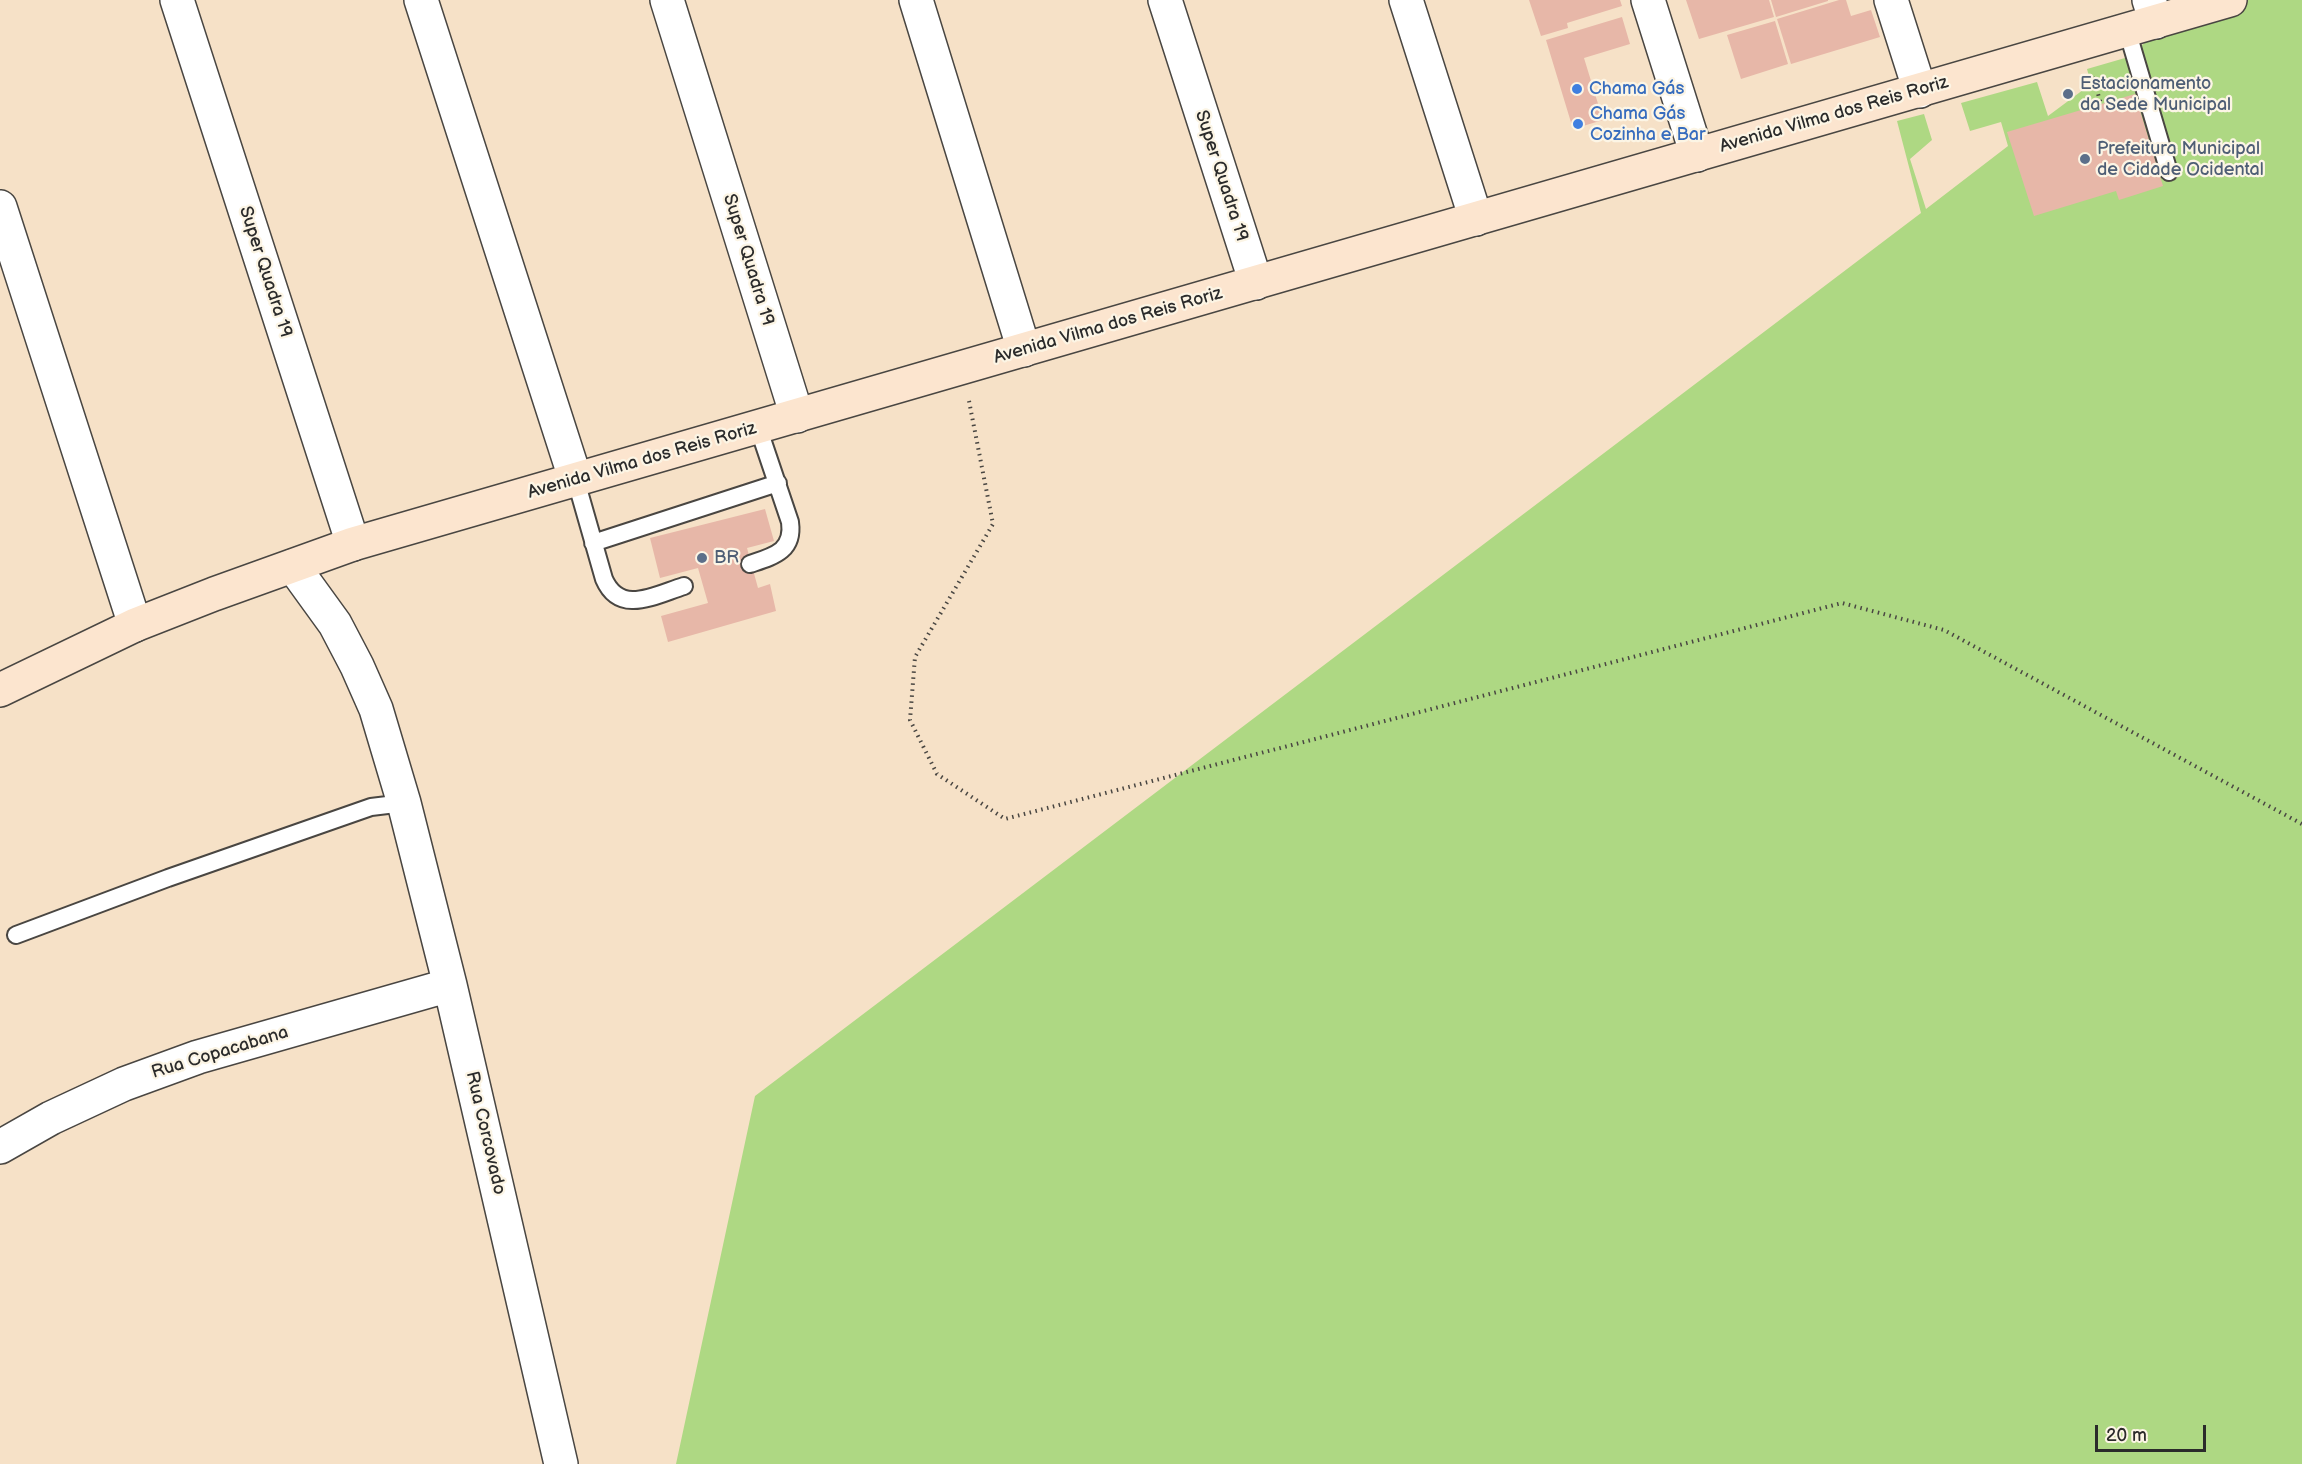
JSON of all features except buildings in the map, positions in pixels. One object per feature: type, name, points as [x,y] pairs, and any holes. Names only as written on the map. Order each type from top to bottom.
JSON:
[{"type":"main road","name":"Avenida Vilma dos Reis Roriz","points":[[0,690],[135,625],[353,544],[1920,91],[2144,17],[2230,0]]},
{"type":"street","name":"Super Quadra 19","points":[[177,0],[353,544]]},
{"type":"street","points":[[421,0],[576,481]]},
{"type":"street","name":"Super Quadra 19","points":[[667,0],[797,416]]},
{"type":"street","points":[[916,0],[1024,350]]},
{"type":"street","name":"Super Quadra 19","points":[[1165,0],[1256,283]]},
{"type":"street","points":[[1406,0],[1476,219]]},
{"type":"street","points":[[1648,0],[1697,155]]},
{"type":"street","points":[[1891,0],[1920,91]]},
{"type":"street","points":[[0,207],[135,625]]},
{"type":"street","name":"Rua Corcovado","points":[[293,566],[335,624],[357,666],[376,710],[404,803],[450,985],[561,1464]]},
{"type":"street","name":"Rua Copacabana","points":[[0,1147],[51,1118],[113,1089],[198,1057],[450,985]]},
{"type":"lane","points":[[2144,17],[2169,172]]},
{"type":"lane","points":[[750,564],[782,551],[791,532],[778,483],[758,427]]},
{"type":"lane","points":[[576,481],[608,590],[627,601],[639,600],[684,586]]},
{"type":"lane","points":[[593,543],[778,483]]},
{"type":"lane","points":[[16,935],[168,878],[371,807],[404,803]]},
{"type":"path","points":[[2092,74],[2101,104]]},
{"type":"path","points":[[962,368],[993,524],[915,657],[910,720],[937,774],[1005,819],[1842,603],[1944,630],[2302,824]]},
{"type":"green space","points":[[2201,0],[2302,0],[2302,1464],[676,1464],[755,1096],[1921,213],[1897,121],[1924,114],[1932,140],[1910,159],[1926,209],[2008,146],[2001,122],[1970,131],[1961,103],[2037,82],[2048,116],[2091,84],[2087,69],[2125,58]]},
{"type":"place","name":"Chama Gás","points":[[1577,89]]},
{"type":"place","name":"Estacionamento da Sede Municipal","points":[[2068,94]]},
{"type":"place","name":"Chama Gás Cozinha e Bar","points":[[1578,124]]},
{"type":"place","name":"Prefeitura Municipal de Cidade Ocidental","points":[[2085,159]]},
{"type":"place","name":"BR","points":[[702,558]]}]
